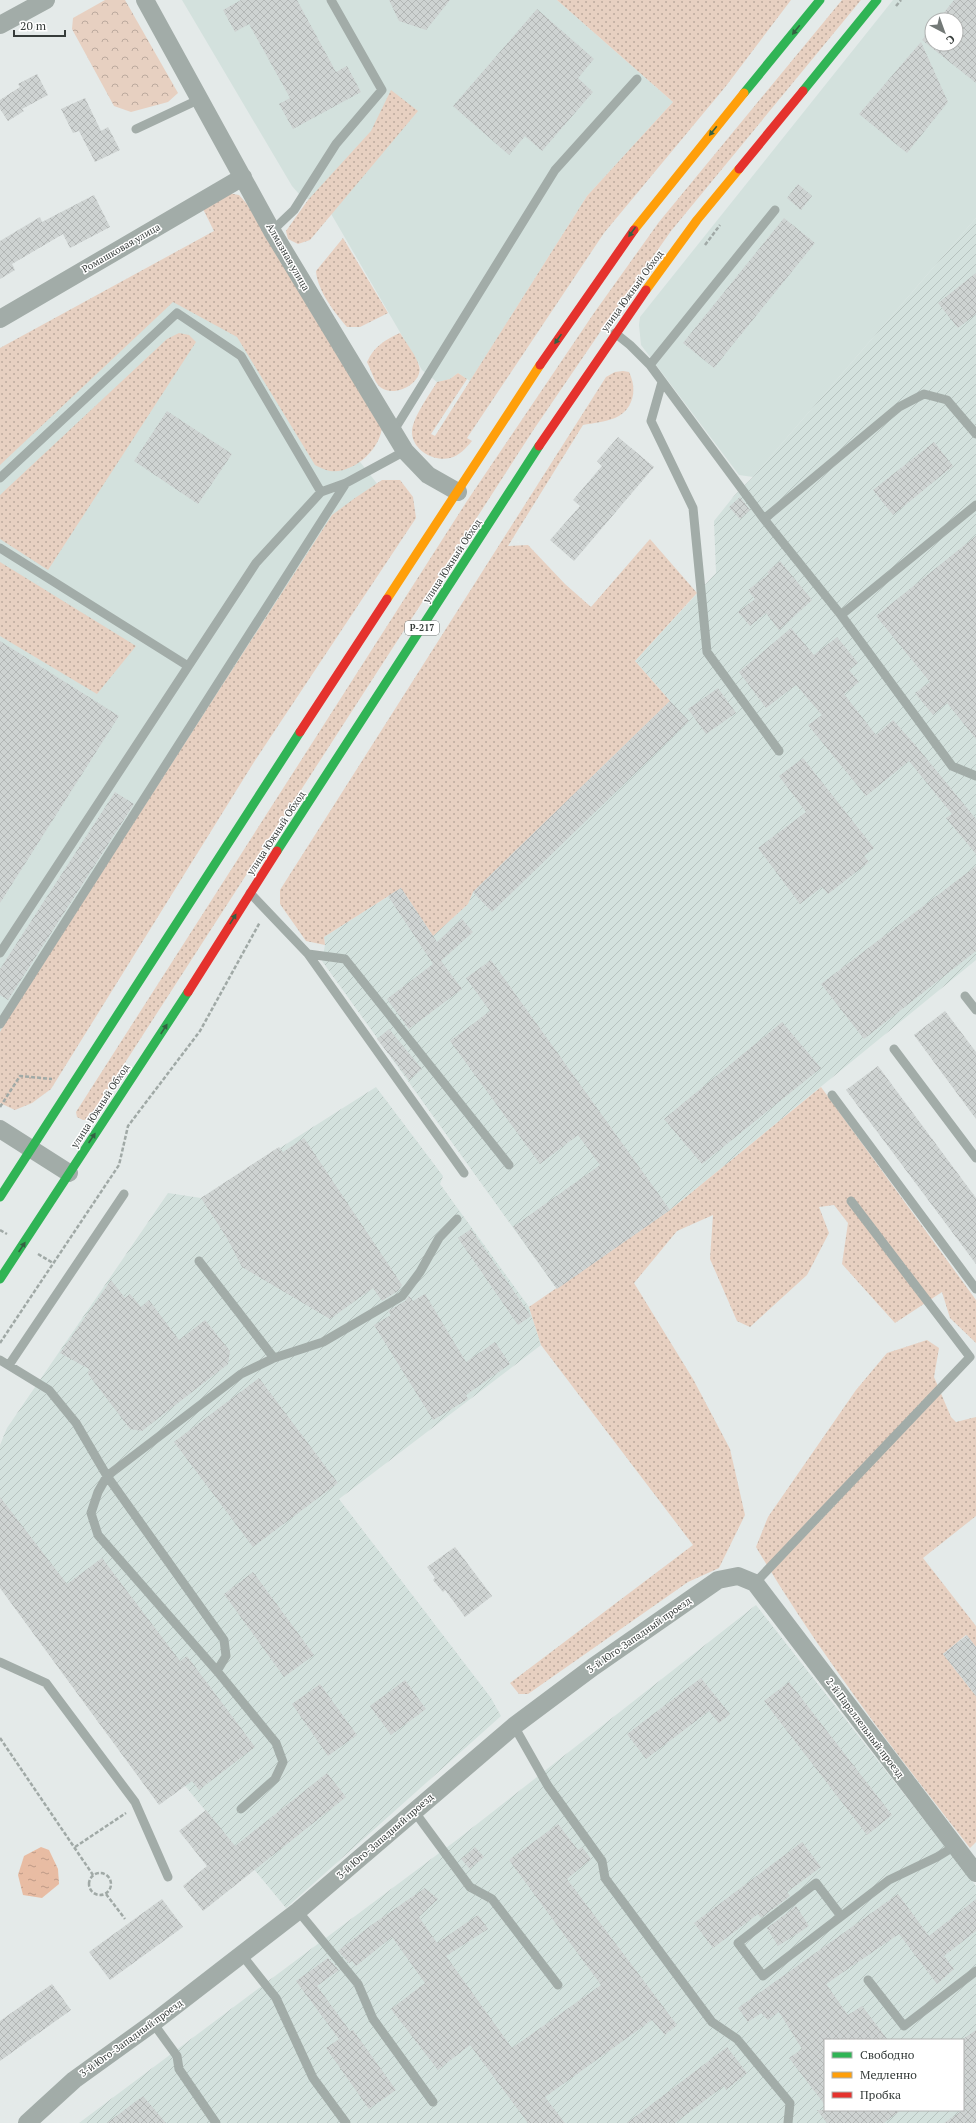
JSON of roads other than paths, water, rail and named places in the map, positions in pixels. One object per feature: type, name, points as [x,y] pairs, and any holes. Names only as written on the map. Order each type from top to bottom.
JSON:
[{"type":"main road","points":[[0,1197],[206,875],[548,353],[643,217],[820,0]]},
{"type":"main road","name":"улица Южный Обход","points":[[0,1280],[402,661],[551,427],[615,333],[697,220],[877,0]]},
{"type":"street","points":[[0,25],[46,0]]},
{"type":"street","name":"Алмазная улица","points":[[145,0],[272,231],[405,451],[428,475],[458,492]]},
{"type":"street","name":"Ромашковая улица","points":[[0,319],[243,178]]},
{"type":"street","points":[[0,1128],[30,1149],[69,1173]]},
{"type":"street","name":"3-й Юго-Западный проезд","points":[[27,2123],[74,2080],[153,2023],[298,1911],[514,1726],[592,1667],[718,1580],[738,1576],[755,1583]]},
{"type":"street","name":"2-й Параллельный проезд","points":[[755,1583],[976,1873]]},
{"type":"lane","points":[[272,231],[294,210],[336,144],[382,90],[331,0]]},
{"type":"lane","points":[[393,432],[555,170],[637,79]]},
{"type":"lane","points":[[136,129],[200,99]]},
{"type":"lane","points":[[650,365],[775,210]]},
{"type":"lane","points":[[0,478],[178,313],[241,356],[321,492]]},
{"type":"lane","points":[[615,333],[630,345],[650,365],[764,520],[841,615],[952,766],[976,776]]},
{"type":"lane","points":[[662,382],[651,421],[693,508],[707,652],[779,751]]},
{"type":"lane","points":[[764,520],[899,407],[924,394],[947,400],[976,434]]},
{"type":"lane","points":[[0,953],[256,563],[321,492],[346,483],[405,451]]},
{"type":"lane","points":[[0,1024],[346,483]]},
{"type":"lane","points":[[841,615],[976,505]]},
{"type":"lane","points":[[0,548],[188,666]]},
{"type":"lane","points":[[250,893],[308,954],[464,1173]]},
{"type":"lane","points":[[308,954],[345,959],[509,1164]]},
{"type":"lane","points":[[965,996],[976,1010]]},
{"type":"lane","points":[[894,1049],[976,1158]]},
{"type":"lane","points":[[832,1094],[976,1289]]},
{"type":"lane","points":[[9,1365],[124,1194]]},
{"type":"lane","points":[[755,1583],[970,1357],[851,1202]]},
{"type":"lane","points":[[241,1809],[275,1779],[283,1762],[276,1743],[217,1670],[98,1535],[91,1513],[98,1492],[106,1476],[241,1374],[274,1358],[323,1342],[402,1296],[420,1272],[439,1238],[457,1219]]},
{"type":"lane","points":[[199,1261],[274,1358]]},
{"type":"lane","points":[[0,1360],[49,1390],[76,1423],[106,1476],[224,1640],[226,1656],[217,1670]]},
{"type":"lane","points":[[0,1662],[46,1682],[137,1806],[168,1877]]},
{"type":"lane","points":[[514,1726],[548,1786],[602,1862],[604,1878],[712,2022],[737,2039],[790,2103],[788,2123]]},
{"type":"lane","points":[[414,1811],[470,1887],[492,1899],[558,1985]]},
{"type":"lane","points":[[841,1916],[816,1883],[738,1943],[763,1976],[889,1880],[938,1857],[955,1846]]},
{"type":"lane","points":[[298,1911],[358,1984],[373,2019],[433,2102]]},
{"type":"lane","points":[[242,1954],[276,1998],[313,2078],[346,2123]]},
{"type":"lane","points":[[868,1980],[904,2026],[976,1970]]},
{"type":"lane","points":[[153,2023],[177,2056],[179,2069],[216,2123]]},
{"type":"water","points":[[41,1847],[49,1850],[58,1869],[59,1884],[42,1898],[23,1895],[18,1875],[24,1856]]}]
